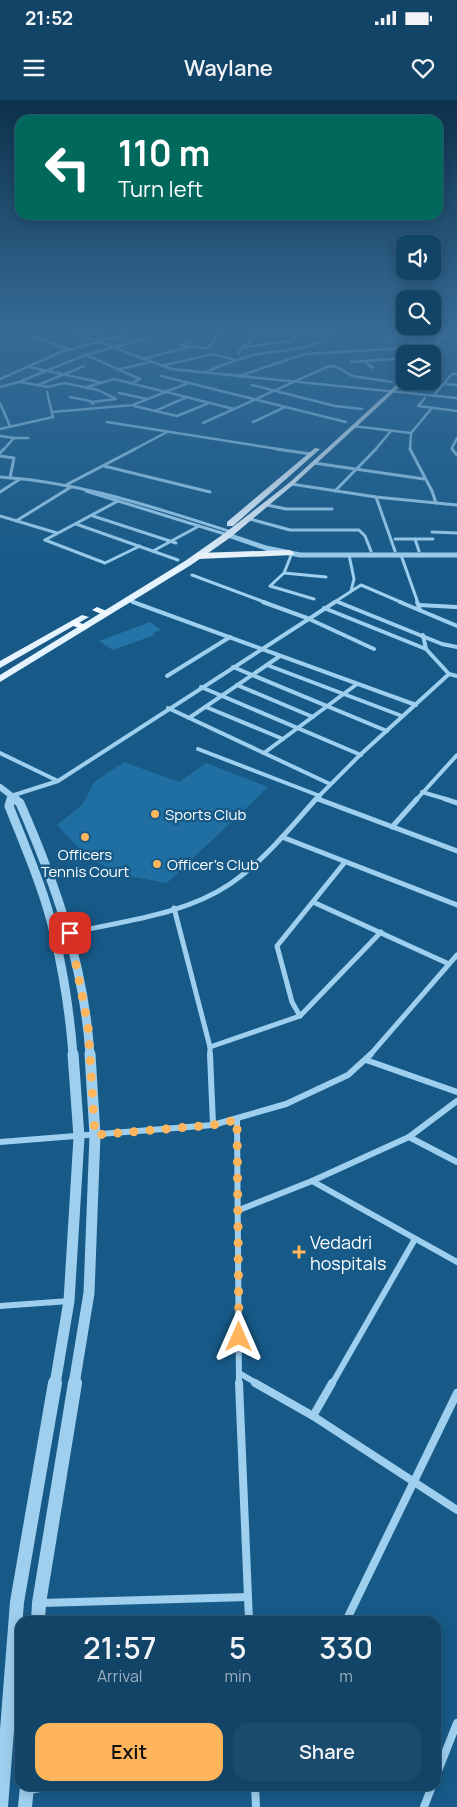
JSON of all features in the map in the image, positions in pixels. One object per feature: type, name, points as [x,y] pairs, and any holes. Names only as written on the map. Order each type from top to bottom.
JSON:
[{"type":"highway","points":[[198,556],[291,553]]},
{"type":"highway","points":[[74,623],[84,627]]},
{"type":"main road","points":[[0,679],[84,627],[101,612],[178,560],[250,519],[314,463],[361,410]]},
{"type":"main road","points":[[0,665],[74,623],[128,600],[198,556],[311,454],[368,410]]},
{"type":"street","points":[[3,410],[10,426]]},
{"type":"street","points":[[0,429],[50,418],[53,417],[52,412],[77,410]]},
{"type":"street","points":[[151,410],[180,416],[195,410]]},
{"type":"street","points":[[203,423],[233,410]]},
{"type":"street","points":[[253,422],[279,410]]},
{"type":"street","points":[[295,410],[350,424],[411,433]]},
{"type":"street","points":[[431,410],[411,433],[410,450],[432,491],[436,503]]},
{"type":"street","points":[[107,422],[311,454]]},
{"type":"street","points":[[335,491],[358,469],[391,431]]},
{"type":"street","points":[[65,486],[167,432]]},
{"type":"street","points":[[0,436],[28,438]]},
{"type":"street","points":[[10,478],[14,458],[0,454],[14,438]]},
{"type":"street","points":[[457,438],[452,448],[457,455]]},
{"type":"street","points":[[314,463],[424,479]]},
{"type":"street","points":[[103,466],[210,492]]},
{"type":"street","points":[[0,478],[20,478],[98,490],[291,553],[349,556],[457,553]]},
{"type":"street","points":[[0,492],[20,478]]},
{"type":"street","points":[[291,484],[376,497],[457,505]]},
{"type":"street","points":[[16,521],[72,487]]},
{"type":"street","points":[[84,489],[118,502],[199,526],[296,551],[419,551],[457,553]]},
{"type":"street","points":[[376,497],[395,551]]},
{"type":"street","points":[[118,502],[45,540],[105,562],[140,546]]},
{"type":"street","points":[[267,505],[286,509],[332,509]]},
{"type":"street","points":[[0,516],[57,534]]},
{"type":"street","points":[[93,516],[176,543]]},
{"type":"street","points":[[250,519],[290,530],[358,530],[365,536],[371,552]]},
{"type":"street","points":[[76,524],[178,560]]},
{"type":"street","points":[[153,551],[199,526]]},
{"type":"street","points":[[432,532],[457,532]]},
{"type":"street","points":[[395,539],[433,539]]},
{"type":"street","points":[[415,539],[419,551]]},
{"type":"street","points":[[291,553],[284,573],[270,586],[314,599]]},
{"type":"street","points":[[402,555],[420,610]]},
{"type":"street","points":[[349,556],[354,579],[351,591]]},
{"type":"street","points":[[284,573],[326,577]]},
{"type":"street","points":[[192,575],[307,618],[374,649]]},
{"type":"street","points":[[11,797],[58,781],[307,618],[361,585],[457,626]]},
{"type":"street","points":[[128,600],[416,705]]},
{"type":"street","points":[[336,601],[457,647]]},
{"type":"street","points":[[418,605],[456,607]]},
{"type":"street","points":[[324,608],[426,649],[449,674],[457,676]]},
{"type":"street","points":[[423,635],[426,649]]},
{"type":"street","points":[[167,676],[230,637]]},
{"type":"street","points":[[189,718],[280,656]]},
{"type":"street","points":[[267,665],[342,695],[402,716]]},
{"type":"street","points":[[233,667],[387,731]]},
{"type":"street","points":[[70,933],[174,908],[214,894],[234,880],[282,837],[330,784],[449,674]]},
{"type":"street","points":[[264,753],[357,684]]},
{"type":"street","points":[[237,685],[313,717]]},
{"type":"street","points":[[201,687],[360,755]]},
{"type":"street","points":[[206,707],[283,740]]},
{"type":"street","points":[[168,708],[330,784]]},
{"type":"street","points":[[198,749],[318,798],[457,851]]},
{"type":"street","points":[[0,753],[58,781]]},
{"type":"street","points":[[392,827],[457,755]]},
{"type":"street","points":[[0,787],[20,803],[38,845],[70,933],[88,1026],[95,1135],[89,1293],[38,1616]]},
{"type":"street","points":[[422,792],[457,803]]},
{"type":"street","points":[[11,797],[9,806],[33,865],[55,936],[70,1016],[79,1137],[69,1301],[16,1616]]},
{"type":"street","points":[[282,837],[457,905]]},
{"type":"street","points":[[300,1016],[292,1002],[278,946],[345,862]]},
{"type":"street","points":[[313,902],[450,964]]},
{"type":"street","points":[[174,908],[210,1047],[213,1125]]},
{"type":"street","points":[[210,1047],[300,1016],[381,932]]},
{"type":"street","points":[[0,1142],[213,1125],[237,1120],[286,1104],[348,1075],[366,1060],[457,955]]},
{"type":"street","points":[[366,1060],[457,1092]]},
{"type":"street","points":[[239,1210],[312,1181],[409,1137],[457,1101]]},
{"type":"street","points":[[237,1120],[239,1373],[249,1616]]},
{"type":"street","points":[[409,1137],[457,1162]]},
{"type":"street","points":[[312,1181],[457,1262]]},
{"type":"street","points":[[313,1416],[416,1239]]},
{"type":"street","points":[[0,1306],[69,1301]]},
{"type":"street","points":[[239,1373],[313,1416],[457,1510]]},
{"type":"street","points":[[348,1616],[457,1393]]},
{"type":"street","points":[[39,1603],[248,1597]]},
{"type":"street","points":[[1,1807],[15,1628]]},
{"type":"street","points":[[441,1763],[457,1723]]},
{"type":"street","points":[[25,1807],[27,1791]]},
{"type":"street","points":[[255,1791],[256,1807]]},
{"type":"street","points":[[424,1807],[430,1791]]},
{"type":"shaded area","name":"Sports Club","points":[[124,762],[179,782],[206,763],[268,787],[167,883],[129,876],[89,859],[57,825],[83,804],[94,782]]},
{"type":"building","points":[[150,622],[161,630],[153,633],[155,635],[113,650],[99,641]]},
{"type":"place","name":"Sports Club","points":[[155,814]]},
{"type":"place","name":"Officers Tennis Court","points":[[85,837]]},
{"type":"place","name":"Officer's Club","points":[[157,864]]},
{"type":"place","name":"Vedadri hospitals","points":[[299,1252]]},
{"type":"route","points":[[70,933],[88,1026],[95,1135],[213,1125],[237,1120],[239,1337]]}]
